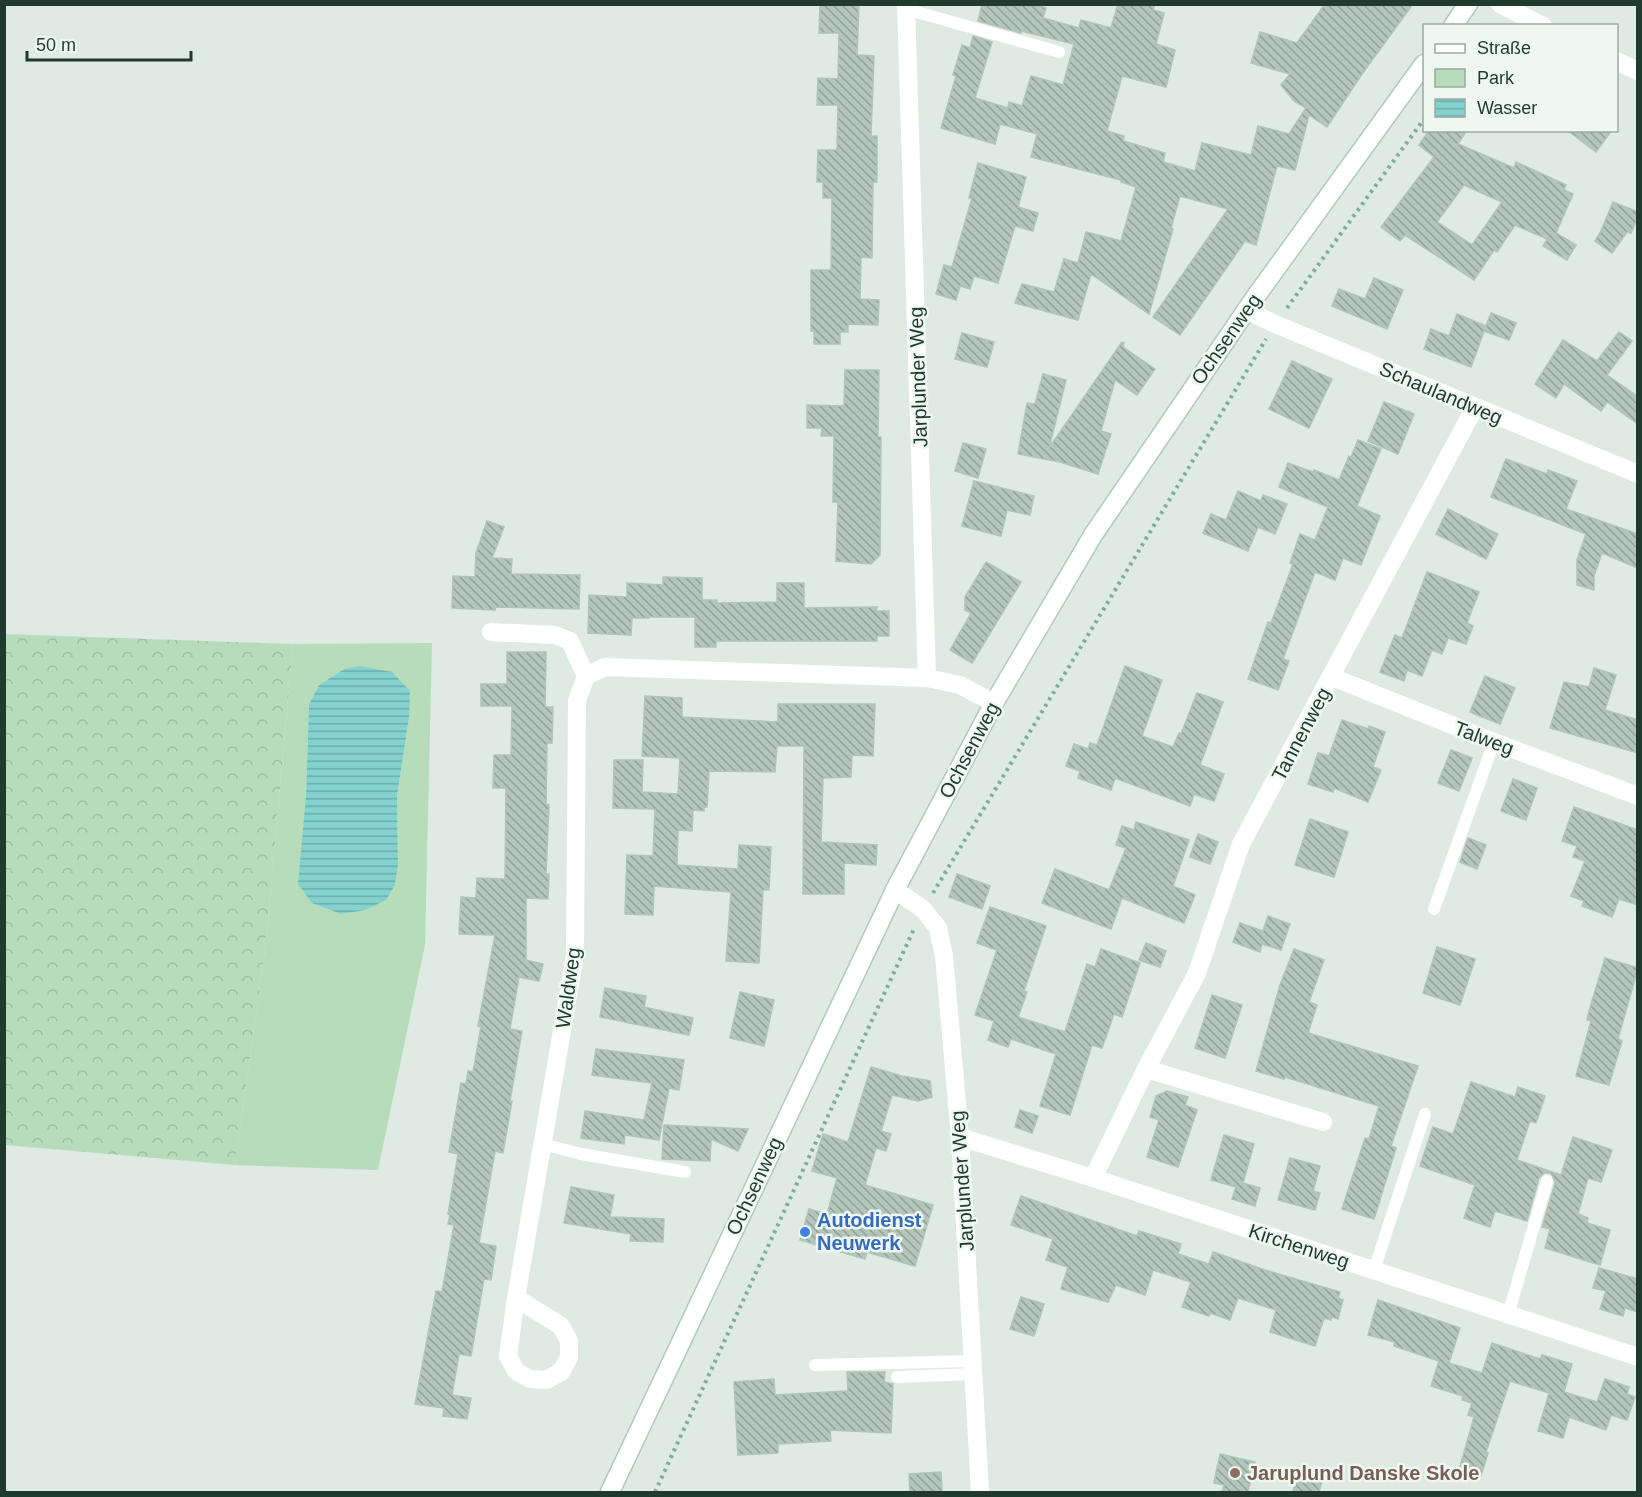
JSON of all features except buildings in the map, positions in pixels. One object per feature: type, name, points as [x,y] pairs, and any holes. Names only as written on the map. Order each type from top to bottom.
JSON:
[{"type":"street","points":[[1454,24],[1468,4]]},
{"type":"street","points":[[1500,4],[1539,24]]},
{"type":"street","name":"Jarplunder Weg","points":[[906,7],[927,678]]},
{"type":"street","points":[[1618,61],[1638,71]]},
{"type":"street","name":"Ochsenweg","points":[[610,1492],[894,890],[994,703],[1093,535],[1246,310],[1423,67]]},
{"type":"street","name":"Schaulandweg","points":[[1246,310],[1638,474]]},
{"type":"street","name":"Tannenweg","points":[[1093,1178],[1146,1069],[1197,973],[1242,844],[1474,407]]},
{"type":"street","points":[[490,632],[555,635],[570,641],[585,676],[605,667],[927,678],[960,685],[994,703]]},
{"type":"street","name":"Waldweg","points":[[516,1298],[561,1326],[569,1341],[569,1357],[561,1371],[546,1380],[530,1379],[516,1371],[508,1356],[516,1298],[575,955],[577,701],[585,676]]},
{"type":"street","name":"Talweg","points":[[1332,677],[1494,742],[1638,796]]},
{"type":"street","name":"Jarplunder Weg","points":[[894,890],[923,909],[938,928],[944,956],[960,1137],[980,1492]]},
{"type":"street","points":[[1146,1069],[1323,1122]]},
{"type":"street","name":"Kirchenweg","points":[[960,1137],[1093,1178],[1638,1357]]},
{"type":"lane","points":[[906,7],[1059,52]]},
{"type":"lane","points":[[1434,909],[1494,742]]},
{"type":"lane","points":[[1374,1270],[1425,1114]]},
{"type":"lane","points":[[542,1144],[581,1154],[685,1172]]},
{"type":"lane","points":[[1508,1315],[1547,1181]]},
{"type":"lane","points":[[815,1365],[973,1367]]},
{"type":"lane","points":[[897,1377],[973,1367]]},
{"type":"path","points":[[655,1492],[923,909],[1275,324],[1423,122]]},
{"type":"green space","points":[[5,634],[293,644],[266,942],[235,1165],[5,1145]]},
{"type":"green space","points":[[432,643],[425,945],[378,1170],[235,1165],[266,942],[293,644]],"holes":[[[344,669],[409,718],[397,796],[398,865],[395,885],[306,796],[309,704],[319,685]]]},
{"type":"water","points":[[360,666],[392,672],[410,691],[409,718],[397,796],[398,865],[395,885],[386,900],[365,910],[341,914],[312,903],[298,884],[306,796],[309,704],[319,685],[344,669]]},
{"type":"place","name":"Autodienst Neuwerk","points":[[805,1232]]},
{"type":"place","name":"Jaruplund Danske Skole","points":[[1235,1473]]}]
